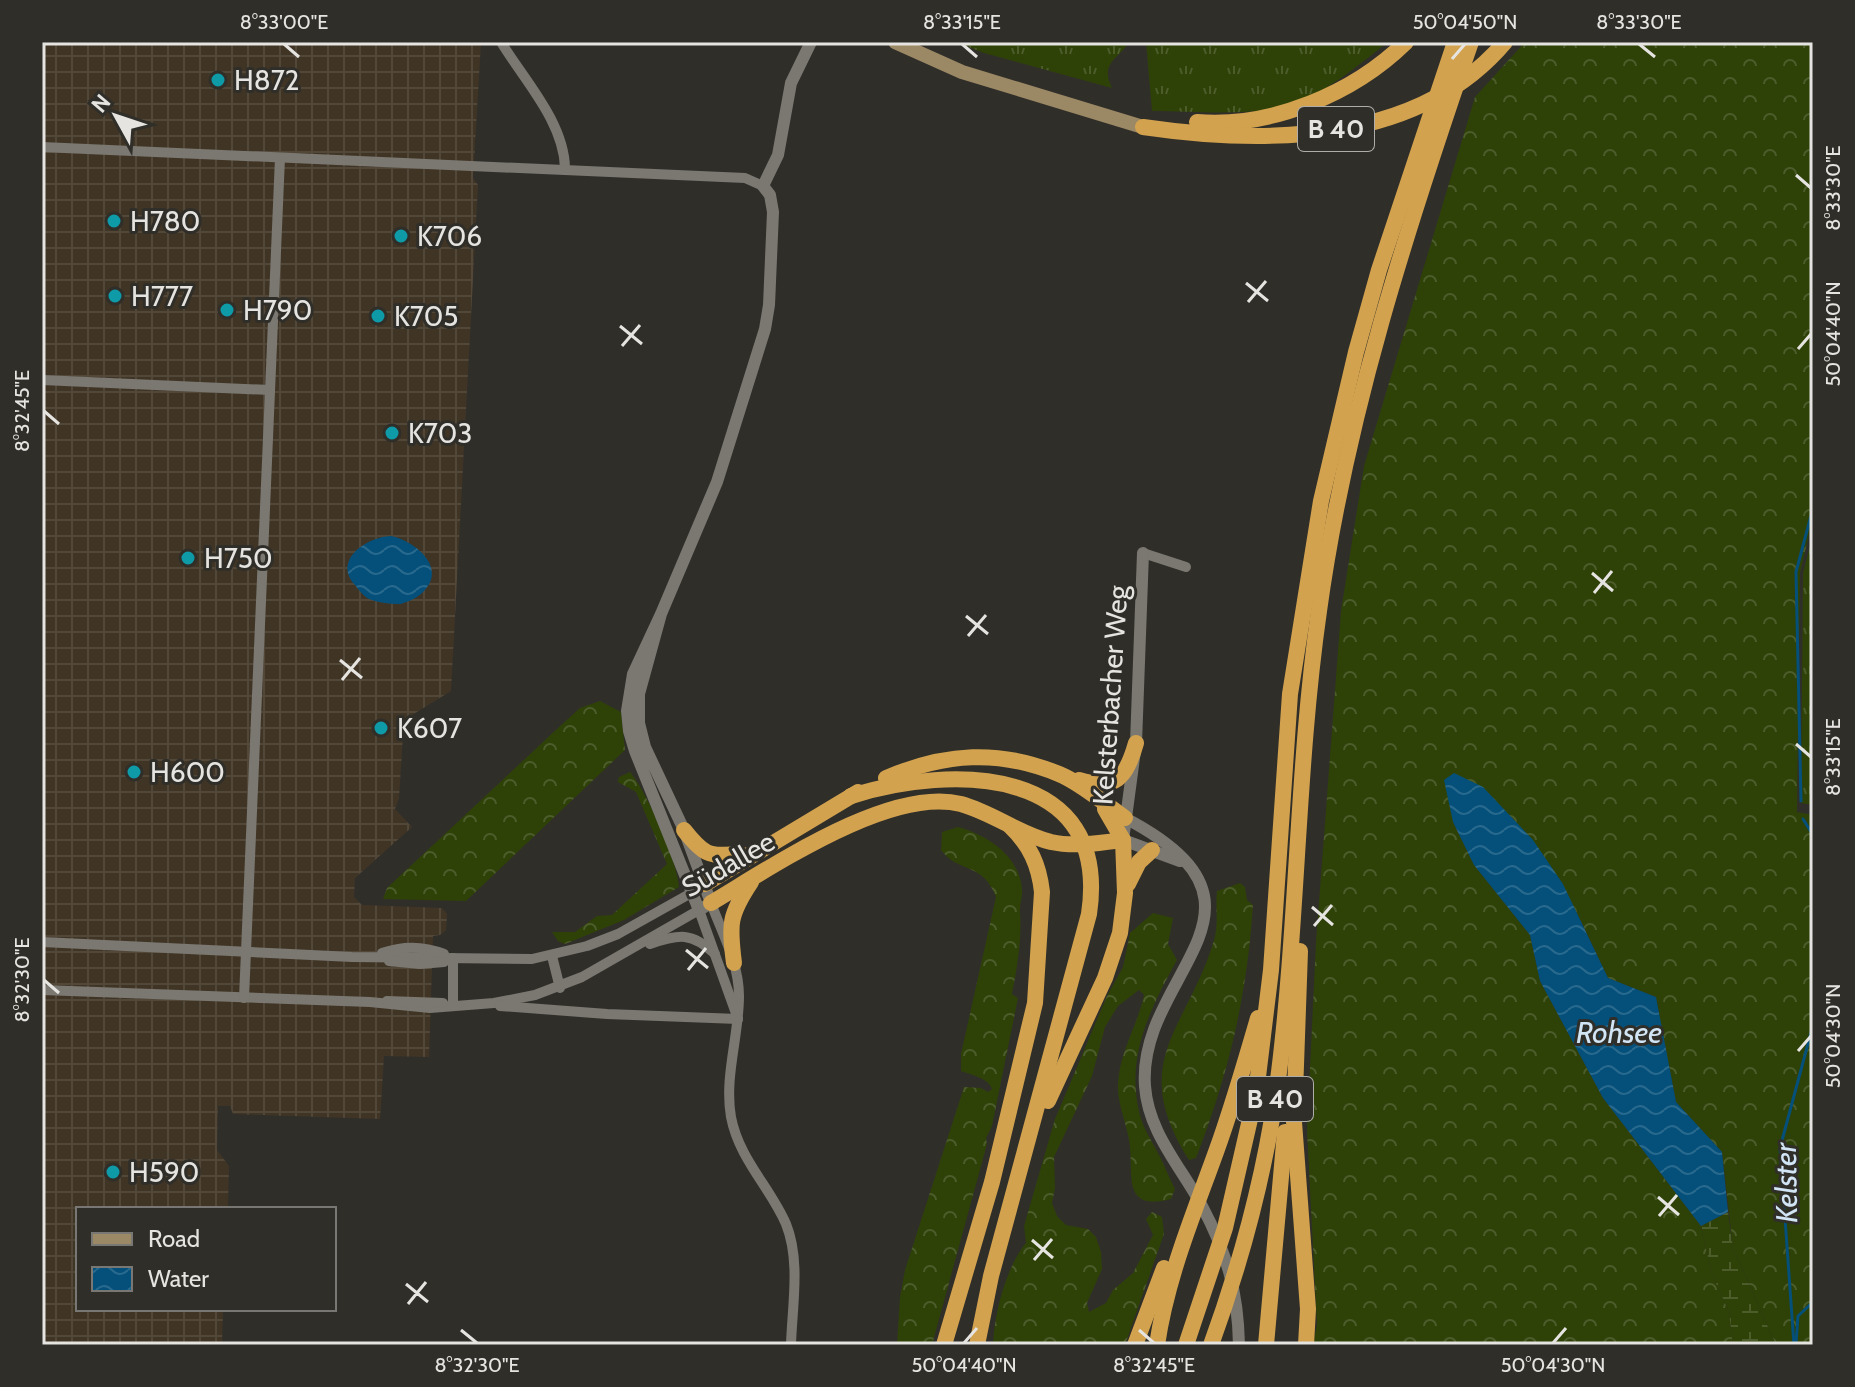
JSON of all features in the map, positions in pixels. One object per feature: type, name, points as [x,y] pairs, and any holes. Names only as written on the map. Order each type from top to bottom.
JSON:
[{"type":"highway","name":"B 40","points":[[1143,122],[1220,124],[1301,108],[1350,84],[1406,42]]},
{"type":"highway","name":"B 40","points":[[1211,1345],[1247,1234],[1270,1128],[1286,998],[1310,684],[1336,507],[1390,288],[1436,121],[1444,74],[1455,42]]},
{"type":"highway","name":"B 40","points":[[1186,1345],[1215,1263],[1256,1093],[1271,970],[1290,694],[1310,558],[1333,444],[1356,352],[1400,203],[1462,70],[1471,42]]},
{"type":"highway","name":"B 40","points":[[1143,122],[1252,137],[1302,134],[1358,125],[1407,111],[1450,90],[1489,60],[1505,42]]},
{"type":"highway","points":[[851,796],[913,768],[968,756],[997,757],[1094,785],[1110,784],[1126,769],[1136,743]]},
{"type":"highway","points":[[1060,774],[1125,818]]},
{"type":"highway","points":[[851,796],[923,780],[976,780],[1022,790],[1046,801],[1065,815],[1087,847],[1093,875],[1089,914],[991,1276],[977,1345]]},
{"type":"highway","name":"Südallee","points":[[699,888],[851,796]]},
{"type":"highway","name":"Südallee","points":[[705,907],[851,825],[901,805],[950,802],[983,811],[1010,826],[1051,842],[1123,840]]},
{"type":"highway","points":[[1021,1170],[1058,1076],[1115,953],[1125,893],[1123,840],[1101,804]]},
{"type":"highway","points":[[1072,843],[1096,834],[1105,820],[1101,804]]},
{"type":"highway","points":[[944,1345],[992,1182],[1035,1003],[1042,892],[1033,854],[1010,826]]},
{"type":"highway","points":[[684,830],[704,851],[716,857],[752,856]]},
{"type":"highway","name":"B 40","points":[[1266,1345],[1298,1011],[1300,904],[1297,846]]},
{"type":"highway","points":[[1125,893],[1136,867],[1152,850]]},
{"type":"highway","points":[[734,963],[731,937],[733,912],[752,879]]},
{"type":"highway","points":[[1158,1340],[1167,1289],[1229,1113],[1271,970]]},
{"type":"highway","points":[[1298,1011],[1294,1135],[1308,1309],[1306,1345]]},
{"type":"highway","points":[[1135,1345],[1165,1265],[1183,1240]]},
{"type":"highway","points":[[956,1345],[960,1296]]},
{"type":"main road","points":[[895,42],[922,56],[995,83],[1088,111],[1143,122]]},
{"type":"street","points":[[501,42],[558,134],[565,168]]},
{"type":"street","points":[[763,186],[778,155],[791,83],[811,42]]},
{"type":"street","points":[[42,147],[565,168],[745,178],[763,186],[770,195],[773,212],[765,329],[717,482],[630,684],[627,721],[635,751],[699,888]]},
{"type":"street","points":[[244,998],[280,158]]},
{"type":"street","points":[[42,380],[270,390]]},
{"type":"street","points":[[1143,553],[1186,567]]},
{"type":"street","name":"Kelsterbacher Weg","points":[[1123,840],[1136,743],[1143,553]]},
{"type":"street","points":[[661,614],[639,694],[639,723],[653,765],[684,830],[717,956],[738,1019]]},
{"type":"street","points":[[1125,818],[1166,842],[1198,880],[1203,892],[1204,922],[1199,941],[1153,1033],[1145,1069],[1150,1112],[1179,1169],[1201,1203],[1231,1272],[1238,1312],[1239,1345]]},
{"type":"street","points":[[1123,840],[1186,864]]},
{"type":"street","name":"Südallee","points":[[42,942],[519,959],[552,956],[618,934],[699,888]]},
{"type":"street","points":[[705,907],[734,963],[739,995],[730,1080],[730,1115],[745,1157],[779,1210],[792,1246],[791,1345]]},
{"type":"street","name":"Südallee","points":[[42,990],[453,1005],[512,1000],[560,988],[705,907]]},
{"type":"street","points":[[618,934],[629,951],[684,936],[700,942],[717,956]]},
{"type":"street","points":[[552,956],[560,988]]},
{"type":"street","points":[[453,958],[453,1005]]},
{"type":"street","name":"Südallee","points":[[476,1004],[556,1011],[738,1019]]},
{"type":"shaded area","points":[[42,42],[481,42],[473,178],[478,185],[451,691],[404,720],[399,798],[395,809],[412,827],[355,878],[354,897],[362,905],[442,908],[447,914],[446,930],[433,936],[429,1057],[384,1056],[380,1119],[233,1114],[230,1106],[218,1106],[217,1150],[229,1166],[228,1207],[76,1207],[76,1311],[223,1311],[222,1345],[42,1345]]},
{"type":"green space","points":[[956,42],[1129,42],[1109,67],[1112,88],[984,53]]},
{"type":"green space","points":[[1146,42],[1388,42],[1339,80],[1306,99],[1271,109],[1230,112],[1152,111]]},
{"type":"green space","points":[[1525,42],[1813,42],[1813,518],[1800,573],[1797,812],[1813,815],[1813,1345],[1776,1345],[1733,1248],[1722,1152],[1676,1102],[1656,997],[1608,978],[1554,873],[1509,818],[1453,822],[1474,865],[1530,935],[1540,981],[1603,1098],[1701,1226],[1712,1274],[1729,1312],[1733,1345],[1313,1345],[1317,1325],[1307,1131],[1316,942],[1341,611],[1364,466],[1475,97]]},
{"type":"green space","points":[[1813,534],[1813,805],[1801,803],[1803,573]]},
{"type":"green space","points":[[600,701],[621,712],[625,750],[466,901],[383,899],[387,888],[558,728],[580,708]]},
{"type":"green space","points":[[630,772],[660,827],[679,887],[624,920],[565,944],[558,941],[552,932],[575,932],[597,916],[612,915],[667,864],[636,792],[618,782],[619,777]]},
{"type":"green space","points":[[958,827],[980,835],[1000,848],[1020,877],[1020,944],[1012,994],[1018,998],[992,1126],[986,1138],[987,1144],[932,1345],[897,1345],[905,1270],[964,1087],[981,1088],[988,1092],[992,1089],[983,1080],[961,1071],[961,1054],[996,897],[984,878],[955,862],[941,850],[942,832]]},
{"type":"green space","points":[[1240,883],[1245,887],[1247,900],[1253,905],[1241,1003],[1218,1095],[1196,1158],[1189,1160],[1171,1125],[1163,1096],[1162,1070],[1168,1046],[1214,940],[1217,891]]},
{"type":"green space","points":[[1153,913],[1173,918],[1168,944],[1177,960],[1143,1032],[1138,1051],[1136,1090],[1142,1123],[1175,1189],[1171,1199],[1155,1202],[1143,1200],[1136,1194],[1131,1176],[1129,1140],[1119,1098],[1119,1073],[1144,995],[1139,990],[1118,1006],[1105,1027],[1092,1076],[1054,1157],[1052,1203],[1057,1216],[1066,1225],[1088,1229],[1096,1237],[1101,1252],[1102,1269],[1087,1303],[1089,1312],[1106,1303],[1113,1290],[1133,1273],[1153,1235],[1146,1219],[1152,1212],[1162,1217],[1164,1234],[1125,1345],[993,1345],[1002,1291],[1026,1243],[1024,1226],[1055,1119],[1107,996],[1123,967],[1130,933]]},
{"type":"green space","points":[[1728,1212],[1733,1248],[1776,1345],[1733,1345],[1729,1312],[1712,1274],[1701,1226]]},
{"type":"water","points":[[391,536],[409,543],[425,556],[432,573],[422,593],[401,604],[367,598],[349,576],[350,559],[355,552],[372,541]]},
{"type":"water","name":"Rohsee","points":[[1454,773],[1483,787],[1533,840],[1563,884],[1608,978],[1656,997],[1676,1102],[1722,1152],[1728,1212],[1701,1226],[1603,1098],[1540,981],[1530,935],[1474,865],[1453,822],[1444,780]]},
{"type":"waterway","name":"Kelster","points":[[1801,801],[1796,572],[1813,508]]},
{"type":"waterway","name":"Kelster","points":[[1803,819],[1813,835]]},
{"type":"waterway","name":"Kelster","points":[[1794,1345],[1780,1148],[1813,1025]]},
{"type":"waterway","name":"Kelster","points":[[1796,1343],[1798,1316],[1813,1302]]},
{"type":"place","name":"H872","points":[[218,80]]},
{"type":"place","name":"H780","points":[[114,221]]},
{"type":"place","name":"K706","points":[[401,236]]},
{"type":"place","name":"H777","points":[[115,296]]},
{"type":"place","name":"H790","points":[[227,310]]},
{"type":"place","name":"K705","points":[[378,316]]},
{"type":"place","name":"K703","points":[[392,433]]},
{"type":"place","name":"H750","points":[[188,558]]},
{"type":"place","name":"K607","points":[[381,728]]},
{"type":"place","name":"H600","points":[[134,772]]},
{"type":"place","name":"H590","points":[[113,1172]]}]
